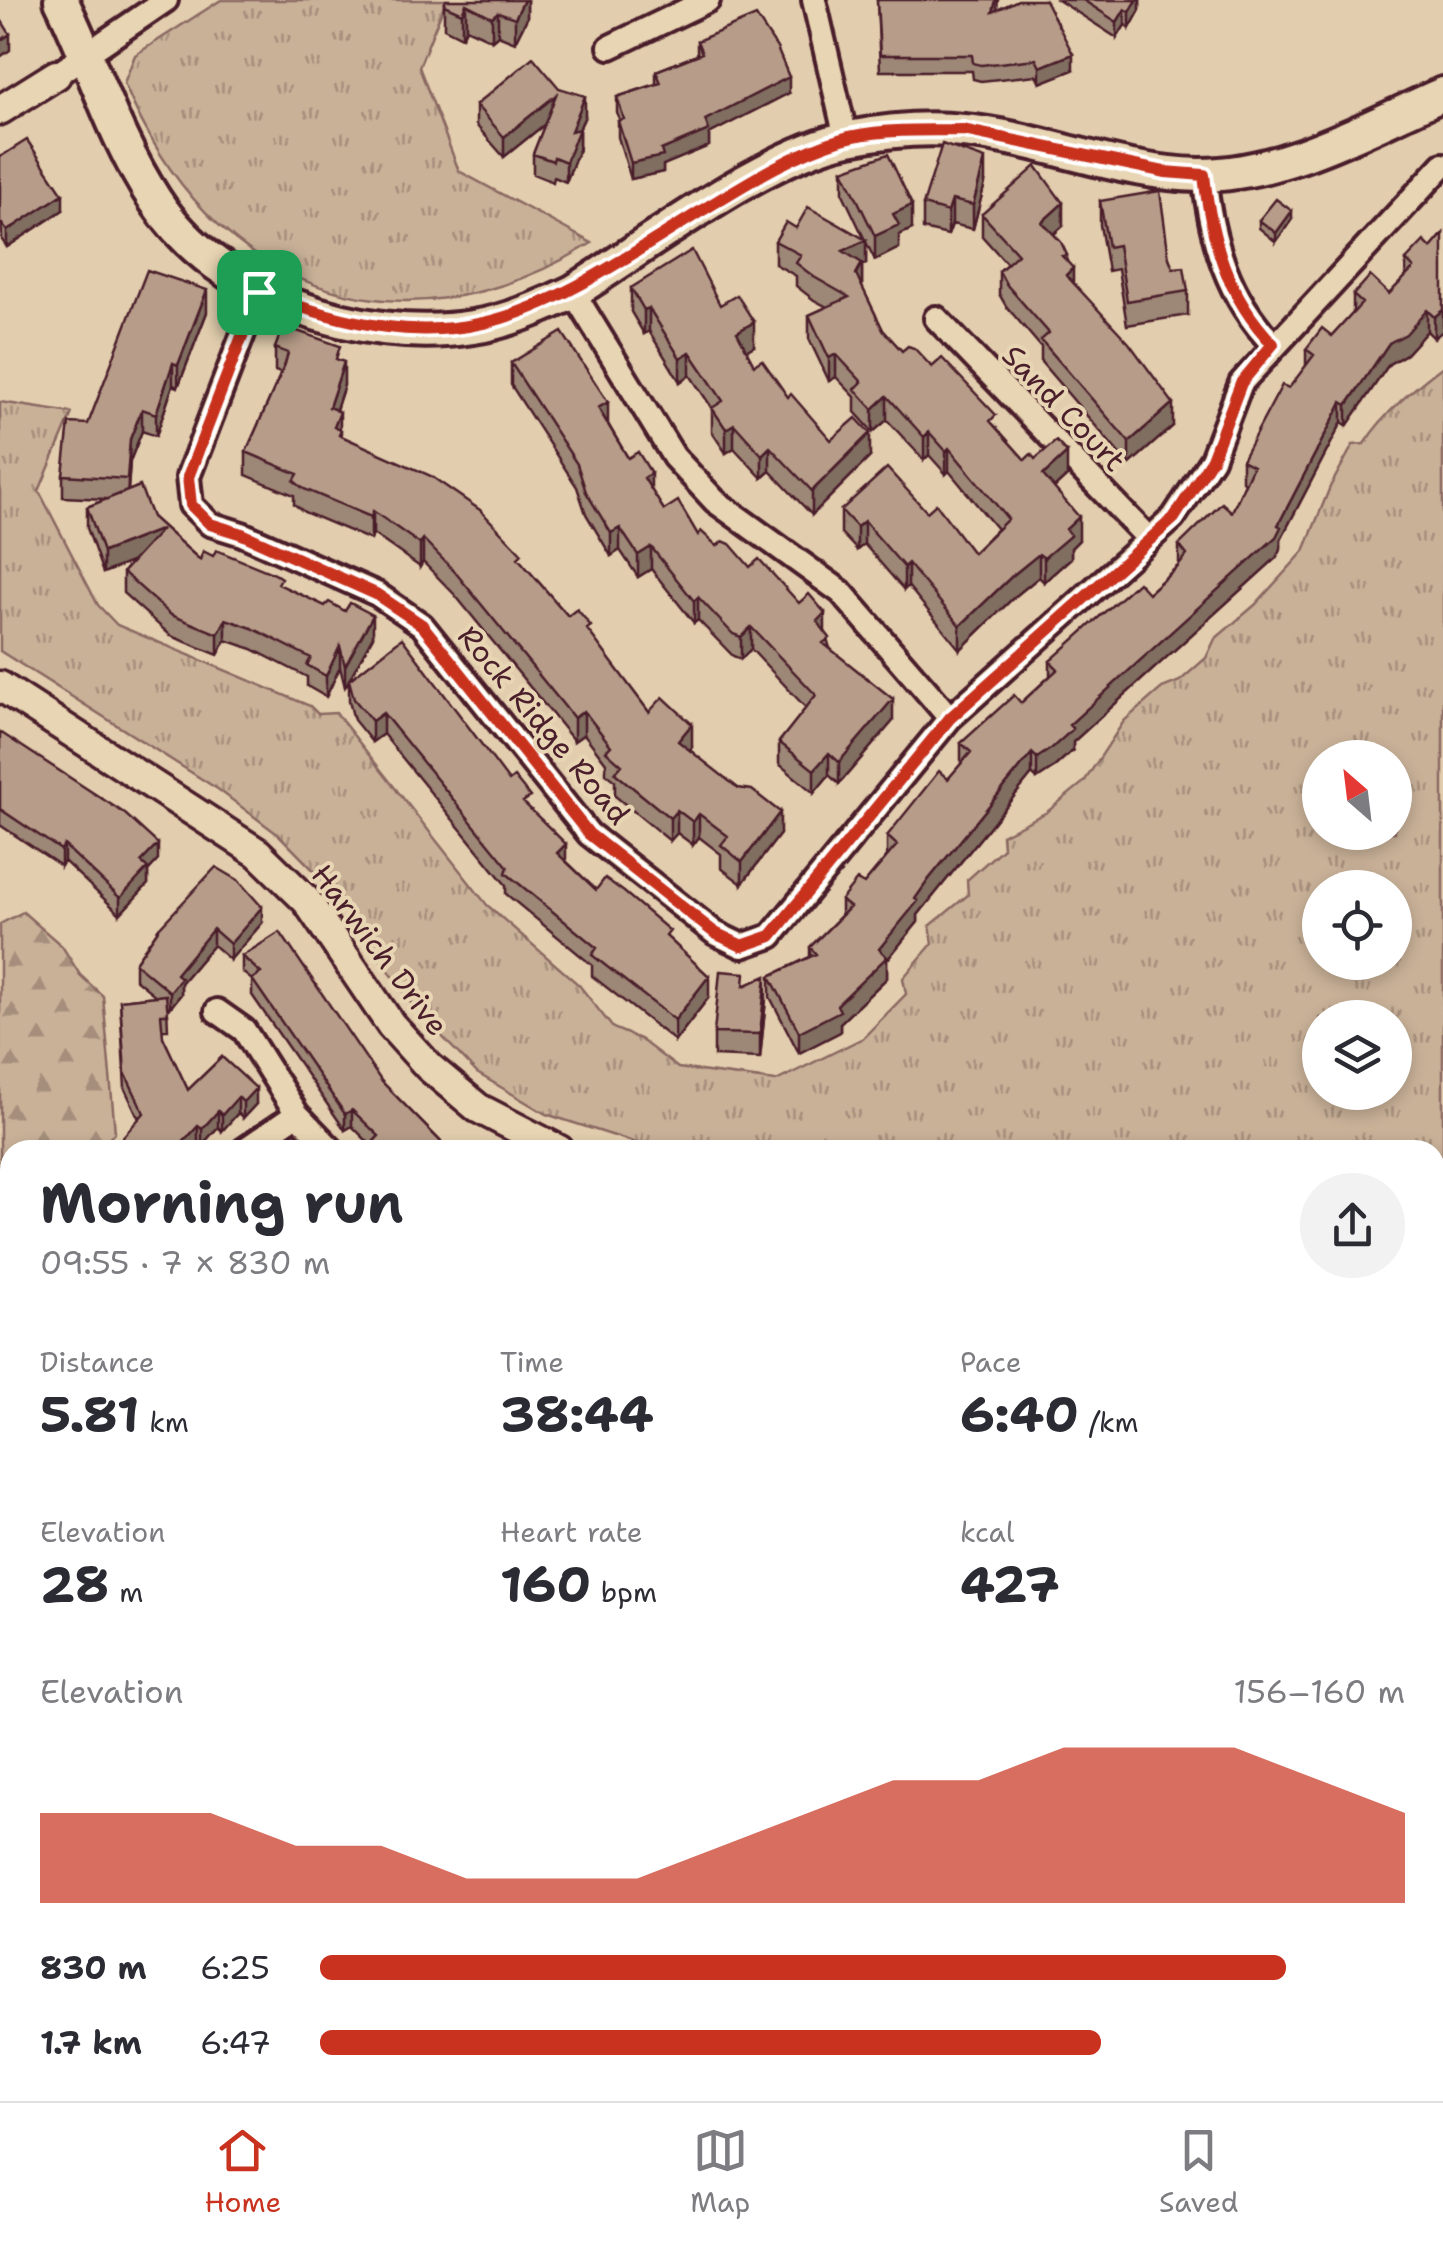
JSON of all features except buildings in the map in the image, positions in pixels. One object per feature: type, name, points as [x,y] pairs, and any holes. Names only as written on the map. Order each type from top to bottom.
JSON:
[{"type":"main road","points":[[61,0],[123,148],[158,205],[214,265],[259,292],[317,314],[419,332],[475,327],[573,292],[779,162],[846,138],[963,130],[1165,172],[1204,175],[1246,170],[1303,154],[1443,94]]},
{"type":"street","points":[[0,110],[86,57],[166,0]]},
{"type":"street","points":[[610,47],[708,0]]},
{"type":"street","points":[[814,0],[846,138]]},
{"type":"street","name":"Rock Ridge Road","points":[[259,292],[188,477],[191,505],[210,524],[242,534],[376,594],[422,625],[589,834],[715,933],[742,946],[771,936],[950,718],[1174,518],[1212,459],[1241,383],[1273,344],[1443,165]]},
{"type":"street","points":[[1204,175],[1221,266],[1253,324],[1273,344]]},
{"type":"street","points":[[573,292],[674,457],[714,502],[842,592],[950,718]]},
{"type":"street","name":"Sand Court","points":[[936,318],[1149,540]]},
{"type":"street","name":"Harwich Drive","points":[[0,686],[258,853],[307,901],[391,1025],[429,1067],[478,1108],[540,1140]]},
{"type":"street","points":[[218,1011],[244,1030],[297,1114],[322,1140]]},
{"type":"street","points":[[259,1140],[297,1114]]},
{"type":"green space","points":[[221,0],[446,0],[419,67],[459,171],[592,243],[520,279],[449,298],[381,300],[317,286],[258,256],[206,212],[161,154],[124,83],[135,55]]},
{"type":"green space","points":[[1443,366],[1443,1140],[627,1140],[546,1114],[477,1073],[413,1006],[336,893],[280,836],[219,790],[0,651],[0,402],[72,413],[39,491],[98,605],[117,625],[310,706],[318,714],[336,713],[487,905],[579,985],[613,1028],[640,1039],[678,1068],[776,1081],[863,1038],[906,994],[903,978],[933,943],[930,926],[968,895],[967,880],[1003,848],[1002,835],[1047,812],[1084,782],[1124,721],[1162,688],[1180,681],[1206,658],[1215,639],[1255,605],[1304,551],[1330,487],[1353,445],[1364,444],[1390,411]]},
{"type":"green space","points":[[23,912],[62,946],[80,975],[103,996],[115,1132],[108,1140],[0,1140],[0,924]]},
{"type":"route","points":[[963,130],[1165,172],[1204,175],[1208,215],[1221,266],[1253,324],[1273,344],[1241,383],[1212,459],[1174,518],[950,718],[794,903],[771,936],[742,946],[715,933],[589,834],[462,670],[422,625],[376,594],[242,534],[210,524],[191,505],[188,477],[259,292],[317,314],[419,332],[475,327],[538,308],[573,292],[779,162],[846,138],[963,130]]}]
